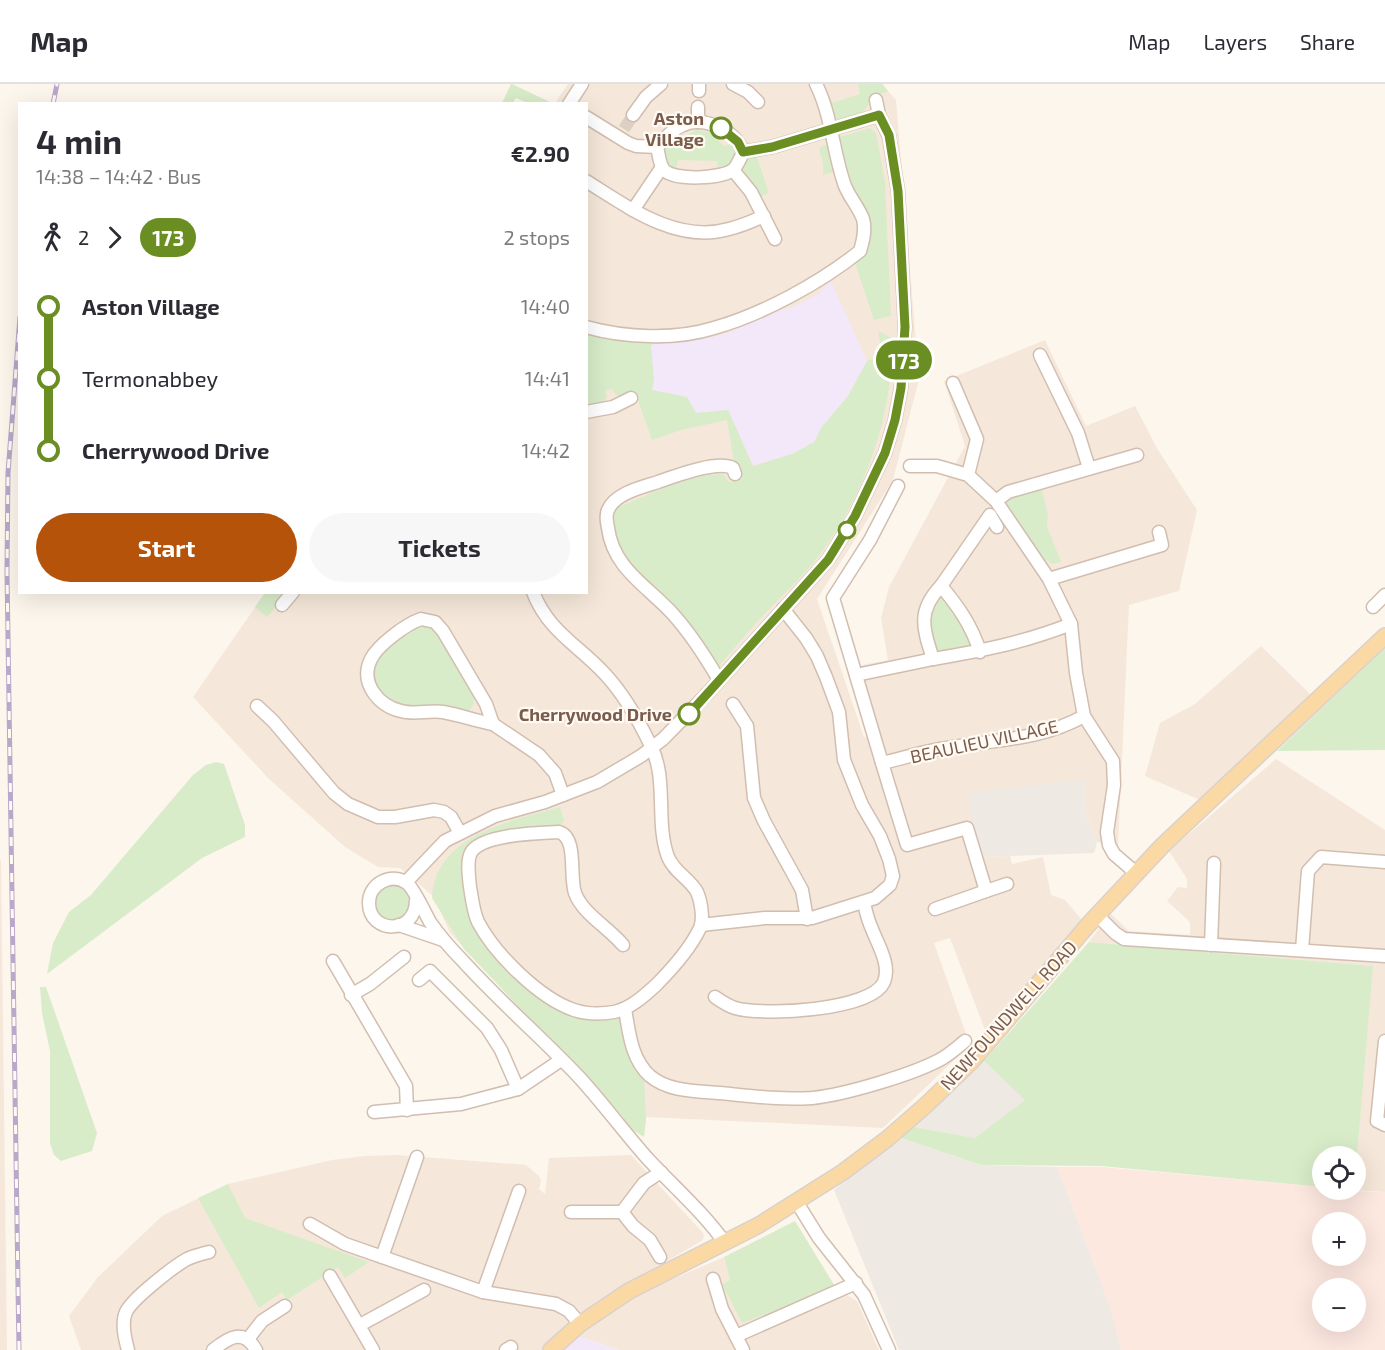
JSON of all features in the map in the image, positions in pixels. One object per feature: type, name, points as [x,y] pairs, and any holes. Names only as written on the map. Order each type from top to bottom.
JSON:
[{"type":"main road","name":"NEWFOUNDWELL ROAD","points":[[551,1350],[580,1324],[628,1291],[660,1273],[725,1243],[843,1172],[887,1139],[973,1060],[1097,915],[1136,873],[1385,636]]},
{"type":"street","points":[[570,102],[582,84]]},
{"type":"street","points":[[633,115],[646,97],[661,84]]},
{"type":"street","points":[[733,84],[748,92],[758,102]]},
{"type":"street","points":[[588,327],[617,333],[657,335],[684,334],[712,329],[796,293],[860,251],[864,240],[862,219],[845,186],[832,138],[832,130],[816,84]]},
{"type":"street","points":[[406,882],[445,841],[495,816],[597,782],[652,748],[679,724],[828,560],[855,516],[885,453],[895,420],[904,358],[905,327],[898,191],[889,135],[879,115],[876,100]]},
{"type":"street","points":[[698,107],[698,122]]},
{"type":"street","points":[[743,152],[772,147],[879,115]]},
{"type":"street","points":[[588,118],[622,133],[628,143],[636,146],[657,147],[677,128],[686,124],[698,122],[712,124],[729,134],[742,147],[743,152],[733,170],[723,175],[688,177],[666,172],[662,167],[657,147]]},
{"type":"street","points":[[633,210],[662,167]]},
{"type":"street","points":[[733,170],[751,192],[775,239]]},
{"type":"street","points":[[588,182],[633,210],[667,226],[684,231],[709,233],[728,230],[764,216]]},
{"type":"street","points":[[1040,355],[1078,433],[1089,468]]},
{"type":"street","points":[[953,382],[977,439],[968,475]]},
{"type":"street","points":[[588,412],[613,407],[632,398]]},
{"type":"street","points":[[996,501],[1008,492],[1137,455]]},
{"type":"street","points":[[719,680],[698,644],[679,621],[626,570],[612,546],[606,518],[608,508],[614,501],[663,480],[728,465],[733,468],[735,474]]},
{"type":"street","points":[[910,466],[937,466],[968,475],[996,501],[1049,579],[1071,624],[1076,673],[1084,716],[1113,761],[1114,785],[1107,832],[1109,846],[1114,854],[1136,873]]},
{"type":"street","points":[[898,486],[870,540],[833,598],[907,845],[967,828],[986,891]]},
{"type":"street","points":[[933,659],[925,634],[924,618],[929,599],[941,586],[990,515],[997,527]]},
{"type":"street","points":[[1049,579],[1162,545],[1159,532]]},
{"type":"street","points":[[941,586],[966,619],[980,651]]},
{"type":"street","points":[[282,605],[291,594]]},
{"type":"street","points":[[534,594],[542,611],[556,630],[612,682],[652,748],[659,779],[661,825],[669,860],[696,891],[700,900],[701,925],[687,948],[651,990],[625,1009],[595,1013],[571,1009],[546,995],[501,953],[477,920],[469,880],[470,853],[483,843],[496,838],[550,832],[564,833],[570,845],[572,885],[579,901],[622,945]]},
{"type":"street","points":[[1373,607],[1385,595]]},
{"type":"street","points":[[701,925],[765,918],[807,919],[875,898],[890,885],[893,876],[890,859],[862,805],[844,760],[839,712],[826,677],[806,638],[783,609]]},
{"type":"street","points":[[493,724],[486,704],[443,631],[435,622],[421,619],[412,622],[380,648],[371,659],[367,677],[371,689],[388,706],[403,712],[440,712],[493,724],[539,754],[555,773],[563,795]]},
{"type":"street","points":[[856,675],[1016,644],[1071,624]]},
{"type":"street","points":[[733,704],[747,726],[754,798],[802,890],[807,919]]},
{"type":"street","points":[[256,706],[273,721],[334,793],[348,804],[378,817],[395,817],[434,810],[444,812],[451,817],[460,833]]},
{"type":"street","name":"BEAULIEU VILLAGE","points":[[882,763],[940,749],[1047,732],[1084,716]]},
{"type":"street","points":[[1302,950],[1308,870],[1321,857],[1385,862]]},
{"type":"street","points":[[1210,945],[1214,863]]},
{"type":"street","points":[[443,940],[377,921],[371,914],[369,906],[369,896],[374,887],[390,878],[406,882],[412,888],[416,900],[443,940],[489,990],[577,1075],[661,1172],[714,1227],[725,1243]]},
{"type":"street","points":[[935,909],[1007,884]]},
{"type":"street","points":[[399,926],[411,919],[416,909],[416,900]]},
{"type":"street","points":[[715,997],[734,1008],[803,1011],[825,1008],[874,992],[884,982],[885,962],[864,903]]},
{"type":"street","points":[[1097,915],[1124,939],[1385,956]]},
{"type":"street","points":[[351,995],[370,984],[404,957]]},
{"type":"street","points":[[333,960],[351,995],[406,1086],[407,1110]]},
{"type":"street","points":[[419,980],[434,968],[487,1028],[501,1050],[518,1089]]},
{"type":"street","points":[[625,1009],[636,1057],[649,1075],[666,1086],[707,1092],[789,1099],[830,1095],[877,1083],[927,1065],[942,1059],[965,1041]]},
{"type":"street","points":[[1385,1041],[1377,1121],[1385,1125]]},
{"type":"street","points":[[374,1112],[461,1104],[518,1089],[561,1060]]},
{"type":"street","points":[[382,1257],[417,1157]]},
{"type":"street","points":[[622,1212],[644,1183],[661,1172]]},
{"type":"street","points":[[483,1292],[519,1191]]},
{"type":"street","points":[[796,1201],[819,1238],[864,1295],[888,1350]]},
{"type":"street","points":[[571,1212],[622,1212]]},
{"type":"street","points":[[622,1212],[633,1226],[650,1240],[660,1257]]},
{"type":"street","points":[[310,1224],[345,1244],[483,1292],[556,1304],[568,1311],[580,1324]]},
{"type":"street","points":[[128,1350],[124,1326],[125,1315],[130,1305],[178,1264],[198,1254],[209,1252]]},
{"type":"street","points":[[330,1276],[373,1350]]},
{"type":"street","points":[[713,1279],[722,1309],[743,1350]]},
{"type":"street","points":[[736,1336],[856,1283]]},
{"type":"street","points":[[360,1325],[424,1290]]},
{"type":"street","points":[[248,1339],[262,1321],[285,1306]]},
{"type":"street","points":[[213,1350],[224,1341],[234,1337],[248,1339],[256,1350]]},
{"type":"shaded area","points":[[568,84],[882,84],[896,100],[919,379],[893,480],[817,599],[864,737],[873,735],[857,668],[888,660],[881,618],[889,587],[965,446],[944,381],[1045,340],[1086,426],[1135,406],[1158,450],[1197,510],[1179,591],[1129,605],[1118,847],[1097,842],[1085,811],[1084,780],[981,857],[1010,856],[1012,864],[1043,857],[1051,895],[1065,900],[1083,921],[985,1030],[950,938],[934,943],[970,1045],[883,1128],[625,1116],[450,933],[434,897],[400,868],[378,867],[345,847],[269,779],[193,697],[264,594],[588,594],[588,102],[556,102]]},
{"type":"shaded area","points":[[831,282],[867,361],[848,396],[821,428],[815,442],[792,454],[753,466],[728,410],[696,413],[687,397],[652,390],[650,349],[653,344],[704,339],[731,332],[817,295]]},
{"type":"shaded area","points":[[1261,646],[1311,695],[1200,800],[1145,776],[1160,723],[1195,704]]},
{"type":"shaded area","points":[[1276,759],[1385,830],[1385,1192],[1366,1191],[1366,1146],[1358,1146],[1372,966],[1089,942],[1110,913],[1129,931],[1190,935],[1190,922],[1167,901],[1178,887],[1187,888],[1187,879],[1169,851]]},
{"type":"shaded area","points":[[1084,779],[1085,811],[1097,842],[1094,853],[981,857],[966,793]]},
{"type":"shaded area","points":[[0,859],[1,862],[7,1350],[0,1350]]},
{"type":"shaded area","points":[[984,1061],[1026,1100],[975,1138],[914,1127]]},
{"type":"shaded area","points":[[898,1137],[981,1165],[1057,1167],[1111,1309],[1121,1350],[899,1350],[834,1190]]},
{"type":"shaded area","points":[[396,1155],[526,1165],[539,1176],[541,1181],[539,1189],[545,1194],[549,1158],[631,1155],[704,1234],[703,1240],[609,1295],[561,1332],[542,1350],[81,1350],[69,1316],[98,1277],[162,1216],[228,1184],[332,1160]]},
{"type":"shaded area","points":[[1057,1167],[1102,1167],[1312,1186],[1312,1200],[1366,1200],[1366,1191],[1385,1192],[1385,1350],[1121,1350],[1111,1309]]},
{"type":"shaded area","points":[[724,1257],[730,1280],[722,1284],[836,1288],[857,1301],[879,1350],[619,1350],[578,1336],[626,1299]]},
{"type":"shaded area","points":[[578,1336],[619,1350],[563,1350]]},
{"type":"green space","points":[[511,84],[550,102],[525,102],[516,98],[514,102],[502,102]]},
{"type":"green space","points":[[858,84],[882,84],[888,91],[870,98],[866,108],[851,118],[834,118],[827,98],[830,96],[832,103],[860,94]]},
{"type":"green space","points":[[870,128],[876,133],[885,182],[891,316],[874,320],[855,263],[864,255],[868,246],[868,224],[845,166],[839,137]]},
{"type":"green space","points":[[696,130],[709,132],[724,146],[732,143],[737,151],[732,163],[718,170],[717,161],[678,160],[676,169],[670,166],[662,150],[668,142],[675,147],[684,137]]},
{"type":"green space","points":[[829,145],[834,172],[823,175],[819,148]]},
{"type":"green space","points":[[756,154],[769,193],[759,197],[745,179],[741,167],[742,161]]},
{"type":"green space","points":[[588,331],[694,337],[695,341],[651,346],[654,379],[652,390],[687,397],[696,413],[728,410],[753,466],[792,454],[814,442],[821,428],[848,396],[867,361],[883,356],[878,331],[892,338],[891,368],[881,426],[873,454],[849,508],[817,558],[718,667],[712,664],[632,573],[612,530],[612,513],[617,508],[656,491],[696,478],[723,474],[729,482],[742,479],[738,462],[734,462],[727,420],[681,430],[652,440],[639,403],[632,392],[621,397],[612,389],[605,391],[607,397],[603,404],[588,408]]},
{"type":"green space","points":[[1041,486],[1048,514],[1047,526],[1061,562],[1052,564],[1045,561],[1002,502],[1007,495]]},
{"type":"green space","points":[[939,592],[960,618],[972,644],[969,649],[936,653],[931,622]]},
{"type":"green space","points":[[264,594],[287,594],[267,617],[255,607]]},
{"type":"green space","points":[[420,625],[433,627],[440,633],[475,695],[469,711],[462,713],[396,707],[383,697],[376,687],[372,668],[376,662],[399,638]]},
{"type":"green space","points":[[1385,648],[1385,750],[1277,751]]},
{"type":"green space","points":[[216,762],[224,764],[245,825],[245,837],[202,858],[47,974],[53,943],[69,912],[91,895],[193,775],[206,765]]},
{"type":"green space","points":[[560,807],[564,821],[557,828],[481,838],[464,866],[464,888],[471,918],[551,1005],[574,1016],[614,1017],[624,1025],[628,1054],[644,1079],[646,1120],[644,1137],[628,1127],[623,1117],[464,949],[432,898],[436,877],[446,859],[461,845],[499,825]]},
{"type":"green space","points":[[392,883],[405,889],[411,902],[405,915],[392,921],[379,915],[373,902],[379,889]]},
{"type":"green space","points":[[1089,942],[1373,966],[1358,1146],[1312,1146],[1312,1186],[1101,1166],[981,1165],[898,1137],[914,1127],[975,1138],[1025,1100],[984,1061]]},
{"type":"green space","points":[[40,987],[46,987],[97,1133],[92,1151],[61,1161],[54,1155],[50,1143],[50,1051],[42,1013]]},
{"type":"green space","points":[[228,1184],[245,1218],[369,1262],[345,1278],[338,1267],[287,1300],[282,1292],[259,1308],[198,1198]]},
{"type":"green space","points":[[795,1221],[836,1288],[742,1323],[722,1284],[730,1280],[724,1257]]},
{"type":"tunnel","points":[[624,129],[633,115]]},
{"type":"railway","points":[[53,102],[57,84]]},
{"type":"railway","points":[[18,343],[8,473],[7,572],[19,1350]]},
{"type":"bus line","name":"173","points":[[689,714],[828,560],[855,516],[873,483],[885,453],[895,420],[904,358],[905,327],[898,191],[889,135],[879,115],[756,151],[743,152],[738,142],[721,128]]},
{"type":"place","name":"Aston Village","points":[[721,128]]},
{"type":"place","name":"Cherrywood Drive","points":[[689,714]]}]
